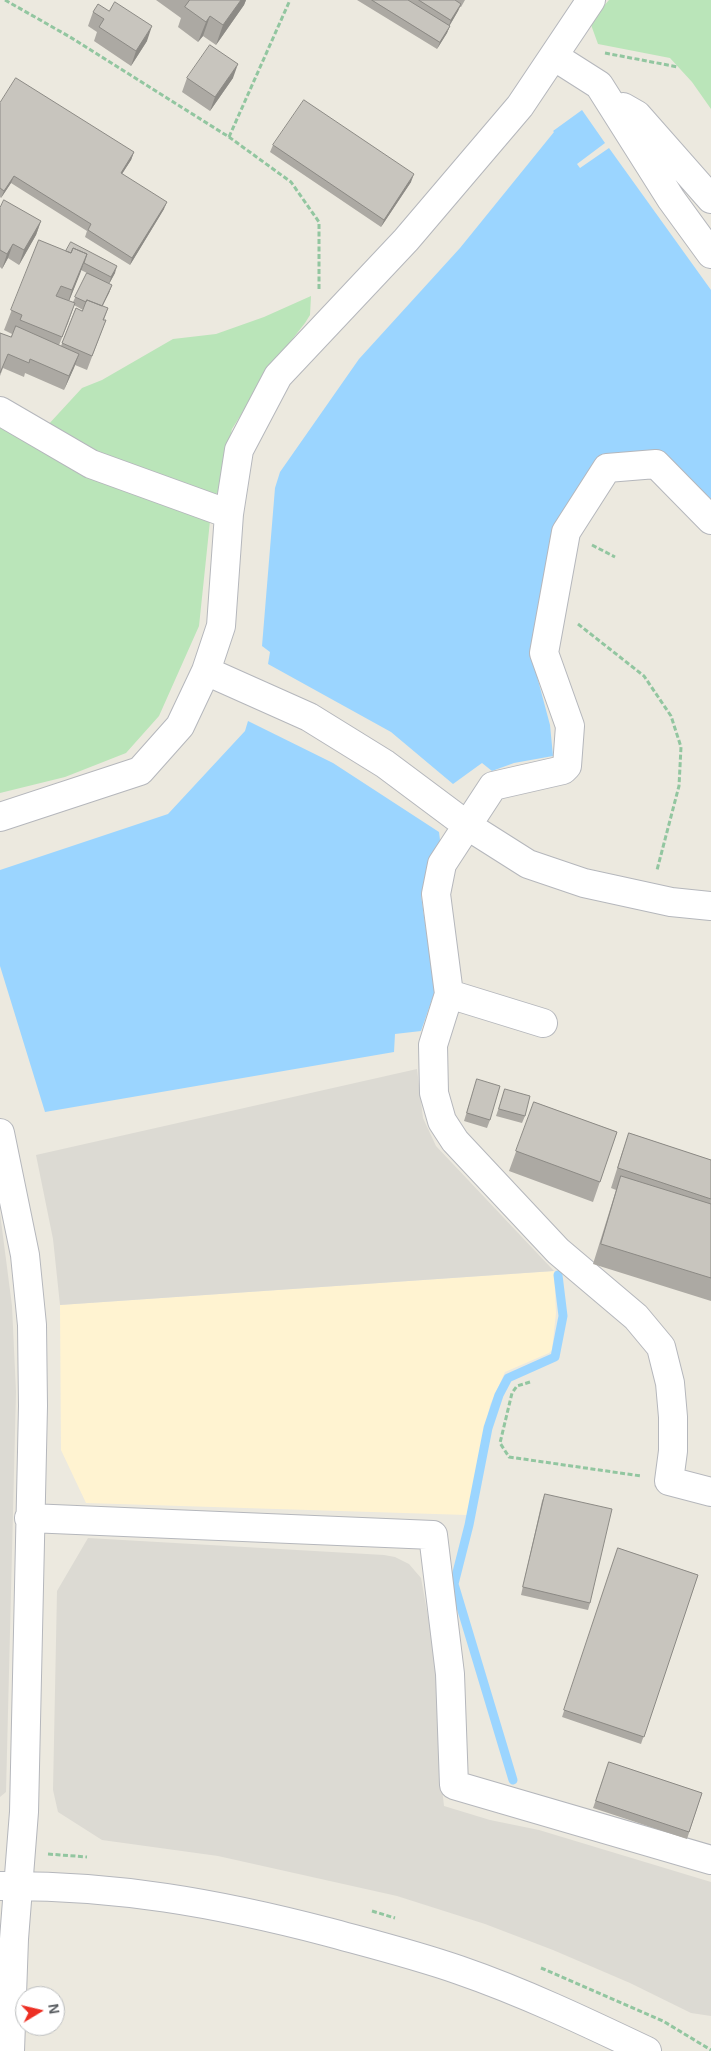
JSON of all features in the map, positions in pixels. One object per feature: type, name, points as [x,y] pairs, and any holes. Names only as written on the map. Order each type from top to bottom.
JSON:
[{"type":"street","points":[[0,817],[140,771],[180,726],[206,671],[221,626],[229,514],[239,450],[278,376],[318,330],[412,232],[520,106],[592,0]]},
{"type":"street","points":[[559,51],[599,84],[671,199],[711,254]]},
{"type":"street","points":[[607,97],[637,116],[711,199]]},
{"type":"street","points":[[0,411],[91,464],[229,514]]},
{"type":"street","points":[[711,520],[656,464],[606,468],[566,532],[544,653],[570,726],[567,766],[564,770],[493,786],[442,864],[436,894],[449,994],[433,1045],[434,1093],[442,1121],[455,1141],[558,1251],[636,1318],[661,1347],[670,1383],[673,1416],[673,1451],[669,1480],[711,1492]]},
{"type":"street","points":[[206,671],[309,717],[385,764],[468,826],[528,864],[554,874],[650,898],[711,906]]},
{"type":"street","points":[[449,994],[543,1023]]},
{"type":"street","points":[[0,1133],[25,1255],[32,1325],[33,1406],[29,1518],[24,1812],[9,1886],[10,2051]]},
{"type":"street","points":[[29,1518],[433,1534],[450,1674],[454,1785],[711,1860]]},
{"type":"street","points":[[9,1886],[89,1887],[205,1903],[276,1918],[391,1948],[461,1971],[576,2017],[647,2051]]},
{"type":"path","points":[[5,0],[70,37],[229,138],[291,182],[319,222],[318,330]]},
{"type":"path","points":[[229,138],[290,0]]},
{"type":"path","points":[[559,51],[678,67]]},
{"type":"path","points":[[584,541],[615,557]]},
{"type":"path","points":[[573,621],[644,676],[671,716],[681,747],[679,786],[650,898]]},
{"type":"path","points":[[530,1382],[517,1386],[512,1393],[500,1444],[509,1457],[669,1480]]},
{"type":"shaded area","points":[[417,1069],[423,1118],[436,1146],[554,1271],[60,1305],[53,1239],[36,1155]]},
{"type":"shaded area","points":[[0,1213],[12,1306],[16,1392],[6,1792],[0,1797]]},
{"type":"shaded area","points":[[554,1271],[556,1313],[552,1350],[505,1372],[490,1405],[467,1515],[86,1503],[61,1450],[60,1305]]},
{"type":"shaded area","points":[[88,1538],[384,1555],[395,1557],[409,1564],[421,1578],[433,1644],[438,1703],[438,1752],[444,1806],[490,1820],[539,1830],[711,1882],[711,2016],[691,2013],[630,1983],[553,1950],[485,1924],[397,1896],[218,1856],[102,1840],[58,1812],[53,1790],[57,1591]]},
{"type":"green space","points":[[609,0],[711,0],[711,109],[692,82],[670,58],[598,44],[590,22]]},
{"type":"green space","points":[[311,296],[310,315],[273,364],[232,429],[220,481],[221,488],[214,497],[104,461],[47,426],[82,388],[102,380],[173,339],[216,334],[264,317]]},
{"type":"green space","points":[[0,419],[210,521],[199,626],[159,716],[126,753],[65,777],[0,793]]},
{"type":"water","points":[[582,110],[605,143],[577,164],[580,168],[609,148],[711,290],[711,504],[660,452],[599,457],[554,525],[530,650],[550,725],[553,756],[514,763],[492,771],[482,763],[453,784],[391,732],[268,664],[270,652],[262,646],[275,488],[280,472],[359,359],[460,248],[553,131]]},
{"type":"water","points":[[248,721],[333,763],[439,832],[441,848],[431,859],[421,895],[435,991],[421,1031],[395,1034],[394,1052],[45,1112],[0,966],[0,870],[168,814],[245,731]]},
{"type":"building","points":[[190,0],[241,0],[223,25],[210,16],[206,22],[185,7]]},
{"type":"building","points":[[372,0],[408,0],[450,26],[440,42]]},
{"type":"building","points":[[419,0],[455,0],[461,4],[451,20]]},
{"type":"building","points":[[115,2],[152,26],[136,51],[99,27],[104,19],[93,12],[98,4],[109,11]]},
{"type":"building","points":[[210,45],[238,64],[215,97],[187,78]]},
{"type":"building","points":[[16,78],[134,152],[121,173],[167,202],[132,258],[88,230],[91,224],[14,176],[4,191],[0,188],[0,103]]},
{"type":"building","points":[[304,100],[414,174],[384,220],[273,145]]},
{"type":"building","points":[[4,200],[41,221],[24,250],[13,244],[7,254],[0,250],[0,208]]},
{"type":"building","points":[[39,240],[71,253],[73,248],[87,254],[72,290],[61,286],[56,296],[75,303],[62,337],[20,320],[22,315],[11,310]]},
{"type":"building","points":[[71,242],[117,266],[111,277],[84,263],[87,254],[73,248],[71,253],[66,251]]},
{"type":"building","points":[[87,273],[112,285],[102,306],[75,297]]},
{"type":"building","points":[[87,300],[108,308],[103,320],[106,320],[92,356],[62,343],[76,308],[82,311]]},
{"type":"building","points":[[16,326],[79,354],[69,376],[30,359],[29,363],[8,354],[0,373],[0,333],[11,337]]},
{"type":"building","points":[[477,1079],[500,1086],[490,1120],[467,1113]]},
{"type":"building","points":[[505,1089],[530,1096],[525,1116],[499,1109]]},
{"type":"building","points":[[534,1102],[617,1132],[600,1182],[516,1151]]},
{"type":"building","points":[[629,1133],[711,1160],[711,1199],[618,1168]]},
{"type":"building","points":[[621,1176],[711,1204],[711,1278],[601,1244]]},
{"type":"building","points":[[545,1494],[612,1509],[590,1603],[523,1587]]},
{"type":"building","points":[[618,1548],[698,1575],[644,1737],[564,1710]]},
{"type":"building","points":[[609,1762],[702,1793],[689,1832],[596,1801]]},
{"type":"waterway","points":[[513,1780],[454,1584],[469,1525],[488,1428],[499,1395],[508,1378],[555,1357],[563,1316],[558,1275]]}]
